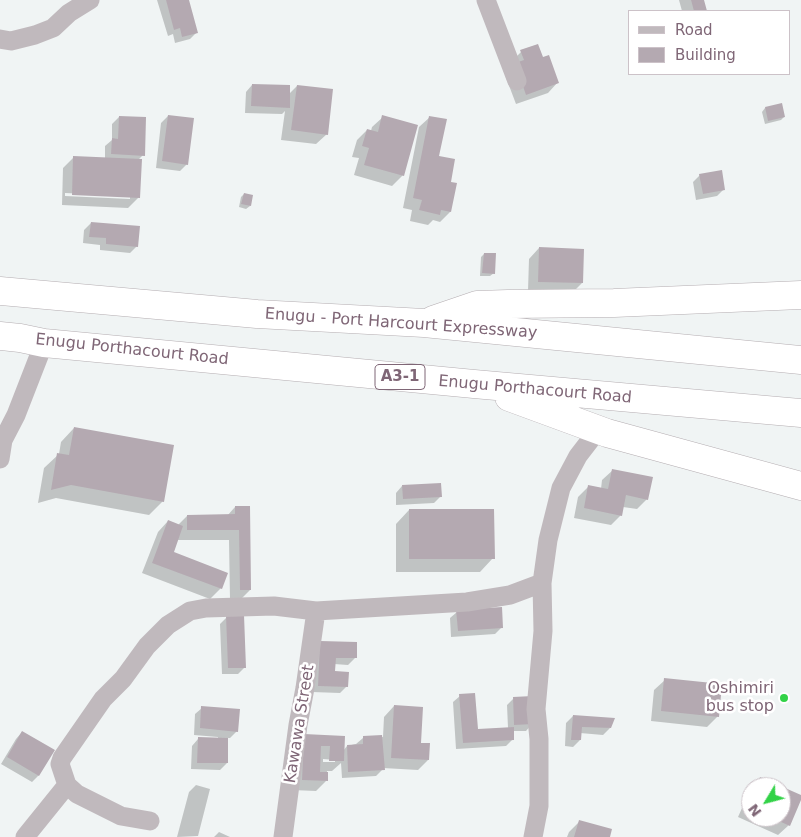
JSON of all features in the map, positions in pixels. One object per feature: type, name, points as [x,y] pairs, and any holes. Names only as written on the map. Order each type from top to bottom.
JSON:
[{"type":"highway","name":"Enugu - Port Harcourt Expressway","points":[[0,291],[257,314],[424,323],[801,360]]},
{"type":"highway","points":[[424,323],[477,305],[614,303],[801,295]]},
{"type":"highway","name":"Enugu Porthacourt Road","points":[[0,336],[44,343],[801,413]]},
{"type":"highway","points":[[474,384],[598,430],[801,486]]},
{"type":"street","points":[[0,39],[11,41],[53,28],[70,13],[90,0]]},
{"type":"street","points":[[486,0],[517,81]]},
{"type":"street","points":[[0,459],[1,439],[16,415],[44,343]]},
{"type":"street","points":[[533,837],[539,806],[539,740],[536,709],[543,631],[542,583],[548,540],[561,488],[578,456],[598,430]]},
{"type":"street","points":[[150,821],[121,816],[77,794],[67,785],[60,764],[62,758],[103,700],[123,679],[147,646],[168,625],[190,611],[206,608],[274,606],[316,611],[467,602],[510,595],[542,583]]},
{"type":"street","name":"Kawawa Street","points":[[283,837],[316,611]]},
{"type":"street","points":[[25,837],[67,785]]},
{"type":"building","points":[[166,0],[189,0],[198,33],[182,37],[180,28],[174,30]]},
{"type":"building","points":[[691,0],[704,0],[707,10],[694,10]]},
{"type":"building","points":[[538,44],[543,57],[549,55],[559,83],[526,95],[515,63],[524,60],[520,50]]},
{"type":"building","points":[[252,84],[290,85],[290,108],[251,106]]},
{"type":"building","points":[[297,85],[333,89],[328,135],[291,130]]},
{"type":"building","points":[[782,103],[785,117],[768,121],[765,107]]},
{"type":"building","points":[[168,115],[194,118],[188,165],[162,161]]},
{"type":"building","points":[[382,115],[418,125],[404,176],[364,165],[369,148],[362,146],[367,129],[378,132]]},
{"type":"building","points":[[119,116],[146,117],[145,156],[111,154],[112,138],[118,139]]},
{"type":"building","points":[[429,116],[447,119],[439,156],[455,159],[451,182],[457,183],[451,212],[441,210],[440,215],[419,210],[422,200],[413,198]]},
{"type":"building","points":[[73,156],[142,159],[140,198],[72,195]]},
{"type":"building","points":[[722,170],[725,190],[703,194],[699,174]]},
{"type":"building","points":[[244,193],[253,195],[251,206],[241,204]]},
{"type":"building","points":[[91,222],[140,226],[138,247],[106,244],[106,238],[89,237]]},
{"type":"building","points":[[539,247],[584,249],[583,283],[538,282]]},
{"type":"building","points":[[484,253],[496,253],[495,274],[482,273]]},
{"type":"building","points":[[74,427],[174,445],[164,502],[71,485],[51,490],[57,453],[69,455]]},
{"type":"building","points":[[612,469],[653,477],[648,500],[626,495],[622,516],[584,508],[588,485],[608,489]]},
{"type":"building","points":[[441,483],[442,497],[403,499],[402,485]]},
{"type":"building","points":[[235,506],[250,506],[251,590],[240,590],[239,530],[187,530],[187,515],[235,514]]},
{"type":"building","points":[[409,509],[494,509],[495,559],[409,559]]},
{"type":"building","points":[[168,520],[183,526],[174,552],[228,573],[222,589],[152,563]]},
{"type":"building","points":[[502,607],[503,628],[458,631],[456,610]]},
{"type":"building","points":[[244,615],[246,668],[228,668],[226,616]]},
{"type":"building","points":[[320,641],[357,642],[357,658],[336,658],[335,671],[349,672],[348,687],[318,686]]},
{"type":"building","points":[[664,678],[722,684],[719,717],[661,711]]},
{"type":"building","points":[[475,693],[478,729],[514,727],[514,740],[463,743],[459,694]]},
{"type":"building","points":[[533,696],[534,724],[514,725],[513,697]]},
{"type":"building","points":[[394,705],[423,707],[421,743],[430,743],[429,760],[391,758]]},
{"type":"building","points":[[201,706],[240,709],[238,732],[200,728]]},
{"type":"building","points":[[573,715],[615,718],[611,728],[582,727],[581,740],[571,740]]},
{"type":"building","points":[[22,731],[55,750],[39,776],[7,757]]},
{"type":"building","points":[[304,734],[345,736],[344,761],[329,761],[330,746],[321,746],[320,772],[328,772],[328,781],[302,780]]},
{"type":"building","points":[[382,735],[385,770],[348,772],[347,745],[363,744],[363,736]]},
{"type":"building","points":[[198,737],[228,738],[228,763],[197,763]]},
{"type":"building","points":[[791,791],[801,795],[801,800],[791,824]]},
{"type":"building","points":[[579,820],[612,829],[610,837],[574,837]]},
{"type":"place","name":"Oshimiri bus stop","points":[[784,698]]}]
